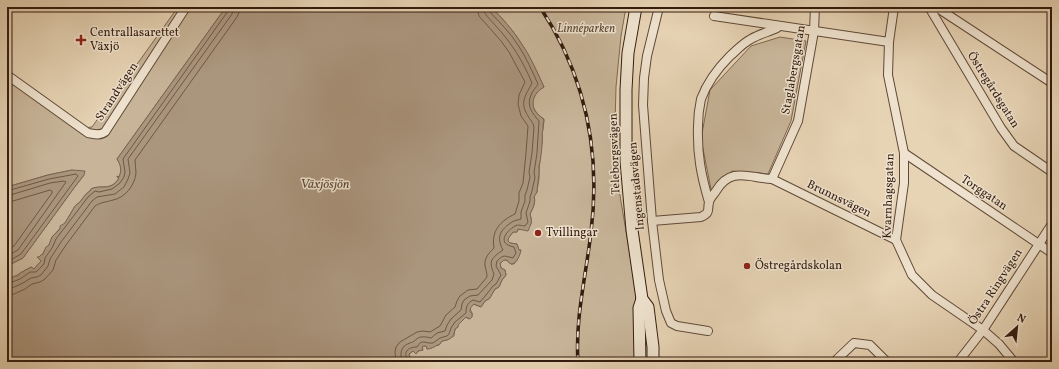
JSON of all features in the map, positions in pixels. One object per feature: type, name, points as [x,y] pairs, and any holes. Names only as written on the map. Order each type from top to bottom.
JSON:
[{"type":"main road","name":"Teleborgsvägen","points":[[636,7],[633,17],[626,90],[626,161],[632,230],[642,299],[639,308],[640,362]]},
{"type":"main road","name":"Teleborgsvägen","points":[[642,299],[648,306],[653,347],[653,362]]},
{"type":"street","name":"Strandvägen","points":[[7,75],[88,133],[99,135],[102,134],[105,132],[186,7]]},
{"type":"street","name":"Ingenstadsvägen","points":[[659,7],[644,78],[643,106],[652,221],[659,280],[666,311],[672,324],[708,331]]},
{"type":"street","name":"Staglabergsgatan","points":[[772,179],[798,121],[814,31],[815,7]]},
{"type":"street","name":"Kvarnhagsgatan","points":[[894,7],[889,42],[888,75],[904,153],[904,183],[896,240],[912,276],[932,294],[983,330],[999,344],[1014,362]]},
{"type":"street","name":"Östregårdsgatan","points":[[929,7],[1001,128],[1014,146],[1052,172]]},
{"type":"street","points":[[936,7],[1052,83]]},
{"type":"street","points":[[714,16],[889,42]]},
{"type":"street","points":[[652,221],[701,217],[707,213],[709,209],[709,202],[698,160],[698,115],[701,99],[707,86],[726,60],[743,44],[777,28],[778,26]]},
{"type":"street","name":"Torggatan","points":[[904,153],[1052,252]]},
{"type":"street","points":[[709,202],[718,186],[732,176],[740,174],[760,179],[772,179]]},
{"type":"street","name":"Brunnsvägen","points":[[772,179],[896,240]]},
{"type":"street","name":"Östra Ringvägen","points":[[958,362],[983,330],[1052,224]]},
{"type":"street","points":[[834,362],[854,343],[870,345],[887,362]]},
{"type":"green space","points":[[178,7],[226,7],[117,159],[121,170],[119,177],[117,177],[119,178],[116,182],[109,186],[91,189],[75,206],[65,223],[52,237],[43,254],[38,257],[41,261],[34,269],[31,267],[7,280],[7,266],[23,258],[84,175],[72,170],[48,175],[7,187],[7,73],[84,128],[92,127]]},
{"type":"green space","name":"Linnéparken","points":[[491,7],[626,7],[621,36],[616,87],[614,160],[639,308],[640,362],[414,362],[410,358],[409,354],[413,351],[416,354],[418,351],[423,350],[422,346],[426,346],[427,349],[439,345],[442,341],[454,336],[455,329],[458,325],[466,317],[468,319],[472,317],[470,307],[473,304],[481,307],[485,301],[489,299],[495,289],[499,287],[506,275],[505,270],[501,268],[500,263],[507,260],[511,264],[514,264],[521,250],[519,250],[517,244],[510,243],[508,238],[513,232],[517,232],[517,230],[530,226],[531,224],[530,214],[534,205],[534,196],[537,192],[539,181],[544,119],[536,111],[533,99],[535,95],[544,87],[518,38]]},
{"type":"green space","points":[[780,37],[806,41],[791,121],[768,174],[732,171],[712,194],[701,139],[710,90],[751,46]]},
{"type":"water","name":"Växjösjön","points":[[226,7],[491,7],[511,29],[525,48],[544,87],[536,94],[533,101],[535,111],[544,120],[537,192],[534,197],[535,199],[530,214],[531,224],[528,231],[518,229],[517,232],[513,232],[508,239],[510,243],[517,244],[519,250],[521,250],[518,259],[513,264],[507,260],[500,263],[501,268],[505,270],[506,275],[490,298],[485,301],[481,307],[474,304],[473,305],[470,311],[472,313],[472,317],[470,319],[466,317],[458,325],[455,329],[454,335],[451,338],[442,341],[439,345],[432,348],[427,349],[426,346],[423,346],[423,350],[418,351],[416,354],[413,351],[409,354],[410,358],[414,362],[7,362],[7,280],[18,276],[21,272],[31,267],[34,269],[41,261],[37,257],[43,254],[52,237],[60,229],[60,226],[65,223],[75,206],[91,189],[113,185],[116,182],[119,178],[117,176],[119,177],[121,170],[117,159]]},
{"type":"water","points":[[72,170],[85,171],[84,175],[23,258],[7,266],[7,187],[48,175]]},
{"type":"railway","points":[[540,7],[556,33],[579,87],[591,143],[594,172],[594,202],[579,313],[577,346],[578,362]]},
{"type":"place","name":"Centrallasarettet Växjö","points":[[81,40]]},
{"type":"place","name":"Tvillingar","points":[[538,233]]},
{"type":"place","name":"Östregårdskolan","points":[[747,266]]}]
